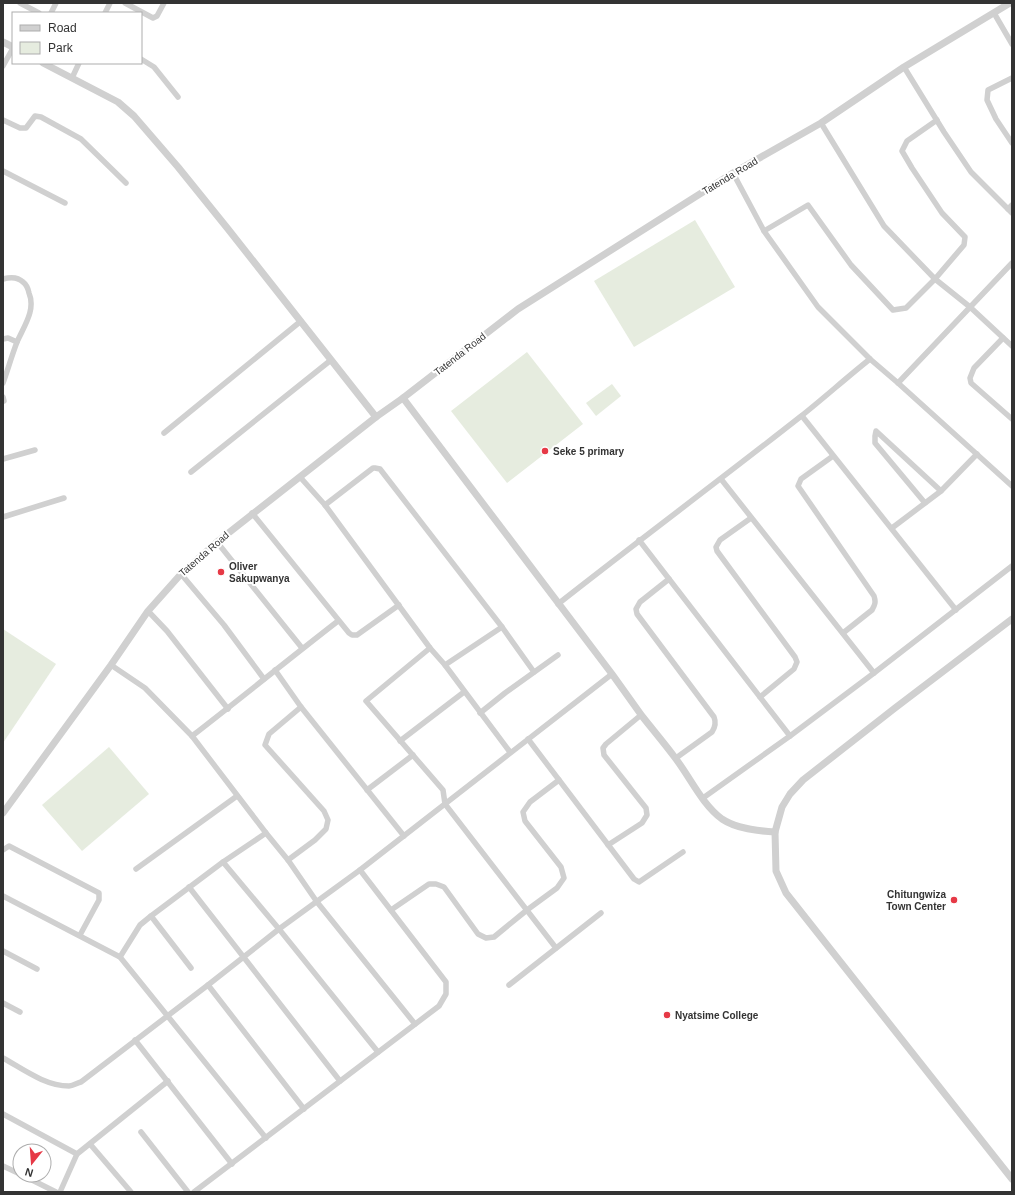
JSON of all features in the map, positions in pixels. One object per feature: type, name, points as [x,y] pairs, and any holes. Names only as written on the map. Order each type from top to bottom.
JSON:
[{"type":"street","points":[[20,3],[37,12]]},
{"type":"street","points":[[52,12],[56,3]]},
{"type":"street","points":[[106,12],[110,3]]},
{"type":"street","points":[[125,3],[142,12]]},
{"type":"street","points":[[142,12],[153,18],[157,16],[164,3]]},
{"type":"street","name":"Tatenda Road","points":[[3,813],[148,612],[181,574],[217,542],[376,417],[403,398],[518,309],[733,173],[821,123],[904,68],[1010,3]]},
{"type":"street","points":[[994,14],[1012,44]]},
{"type":"street","points":[[3,42],[12,46]]},
{"type":"street","points":[[3,66],[12,49]]},
{"type":"street","points":[[142,60],[154,67],[178,96]]},
{"type":"street","points":[[45,64],[118,102],[134,116],[178,167],[302,321],[376,417]]},
{"type":"street","points":[[72,78],[79,64]]},
{"type":"street","points":[[904,68],[971,172],[1011,209]]},
{"type":"street","points":[[1012,78],[988,90],[987,100],[996,119],[1012,143]]},
{"type":"street","points":[[3,120],[20,128],[26,128],[36,116],[41,117],[81,139],[126,183]]},
{"type":"street","points":[[764,231],[808,205],[851,265],[893,310],[906,308],[935,279],[964,245],[965,237],[942,213],[912,168],[902,150],[907,141],[937,120]]},
{"type":"street","points":[[821,123],[884,226],[935,279],[970,307],[1012,346]]},
{"type":"street","points":[[3,171],[65,202]]},
{"type":"street","points":[[733,173],[764,231],[818,307],[870,359],[1012,486]]},
{"type":"street","points":[[898,383],[1012,263]]},
{"type":"street","points":[[3,279],[20,279],[26,284],[32,299],[30,312],[17,342],[3,383]]},
{"type":"street","points":[[164,433],[302,321]]},
{"type":"street","points":[[3,339],[8,338],[17,342]]},
{"type":"street","points":[[1004,338],[974,368],[970,378],[971,382],[1012,419]]},
{"type":"street","points":[[558,604],[639,540],[802,416],[870,359]]},
{"type":"street","points":[[191,472],[331,360]]},
{"type":"street","points":[[3,397],[3,401]]},
{"type":"street","points":[[403,398],[676,758],[715,813],[724,820],[736,825],[755,830],[775,832]]},
{"type":"street","points":[[802,416],[956,610]]},
{"type":"street","points":[[925,503],[875,443],[876,431],[941,491]]},
{"type":"street","points":[[3,459],[35,450]]},
{"type":"street","points":[[892,528],[941,491],[976,454]]},
{"type":"street","points":[[833,456],[801,479],[798,486],[876,600],[872,610],[843,633]]},
{"type":"street","points":[[325,505],[373,468],[380,469],[502,627],[534,672]]},
{"type":"street","points":[[300,477],[325,505],[430,648],[510,752]]},
{"type":"street","points":[[721,479],[874,673]]},
{"type":"street","points":[[3,517],[64,498]]},
{"type":"street","points":[[252,514],[349,633],[354,635],[399,605]]},
{"type":"street","points":[[751,518],[720,540],[716,547],[717,551],[795,657],[796,662],[794,670],[760,697]]},
{"type":"street","points":[[639,540],[790,736]]},
{"type":"street","points":[[217,542],[302,648]]},
{"type":"street","points":[[703,798],[790,736],[874,673],[1012,566]]},
{"type":"street","points":[[181,574],[224,625],[264,679]]},
{"type":"street","points":[[669,579],[640,602],[636,609],[637,614],[714,717],[716,722],[712,732],[676,758]]},
{"type":"street","points":[[148,612],[167,631],[228,709]]},
{"type":"street","points":[[1012,619],[803,780],[790,794],[782,808],[775,832],[776,871],[786,893],[1012,1179]]},
{"type":"street","points":[[192,736],[338,621]]},
{"type":"street","points":[[444,665],[502,627]]},
{"type":"street","points":[[430,648],[366,701],[443,790],[444,804],[556,948]]},
{"type":"street","points":[[480,713],[558,655]]},
{"type":"street","points":[[111,664],[145,688],[192,736],[288,860],[318,902],[415,1024]]},
{"type":"street","points":[[275,670],[301,707],[404,836]]},
{"type":"street","points":[[3,1058],[41,1080],[71,1086],[81,1082],[279,929],[360,870],[612,674]]},
{"type":"street","points":[[400,741],[464,692]]},
{"type":"street","points":[[288,860],[316,840],[326,829],[328,820],[324,811],[265,745],[269,734],[301,707]]},
{"type":"street","points":[[608,845],[642,823],[647,815],[646,808],[604,755],[603,748],[642,715]]},
{"type":"street","points":[[528,739],[634,879],[639,882],[683,852]]},
{"type":"street","points":[[366,790],[412,755]]},
{"type":"street","points":[[391,910],[429,884],[436,884],[444,888],[478,934],[486,938],[494,937],[557,888],[564,878],[561,867],[525,821],[523,812],[530,802],[559,780]]},
{"type":"street","points":[[136,869],[237,796]]},
{"type":"street","points":[[120,957],[140,925],[223,862],[266,833]]},
{"type":"street","points":[[3,850],[9,846],[99,893],[99,900],[80,935]]},
{"type":"street","points":[[223,862],[378,1052]]},
{"type":"street","points":[[194,1192],[439,1006],[446,994],[446,982],[360,870]]},
{"type":"street","points":[[189,887],[340,1081]]},
{"type":"street","points":[[3,896],[120,957],[266,1138]]},
{"type":"street","points":[[509,985],[601,912]]},
{"type":"street","points":[[151,916],[191,968]]},
{"type":"street","points":[[3,951],[37,969]]},
{"type":"street","points":[[208,985],[304,1109]]},
{"type":"street","points":[[3,1003],[20,1012]]},
{"type":"street","points":[[135,1040],[232,1164]]},
{"type":"street","points":[[60,1192],[77,1154],[168,1081]]},
{"type":"street","points":[[3,1114],[77,1154]]},
{"type":"street","points":[[141,1132],[188,1192]]},
{"type":"street","points":[[90,1144],[131,1192]]},
{"type":"street","points":[[3,1166],[12,1170]]},
{"type":"street","points":[[37,1183],[56,1192]]},
{"type":"green space","points":[[695,220],[735,287],[634,347],[594,281]]},
{"type":"green space","points":[[527,352],[583,424],[507,483],[451,411]]},
{"type":"green space","points":[[612,384],[621,396],[596,416],[586,403]]},
{"type":"green space","points":[[3,629],[56,664],[3,743]]},
{"type":"green space","points":[[109,747],[149,794],[82,851],[42,805]]},
{"type":"place","name":"Seke 5 primary","points":[[545,451]]},
{"type":"place","name":"Oliver Sakupwanya","points":[[221,572]]},
{"type":"place","name":"Chitungwiza Town Center","points":[[954,900]]},
{"type":"place","name":"Nyatsime College","points":[[667,1015]]}]
